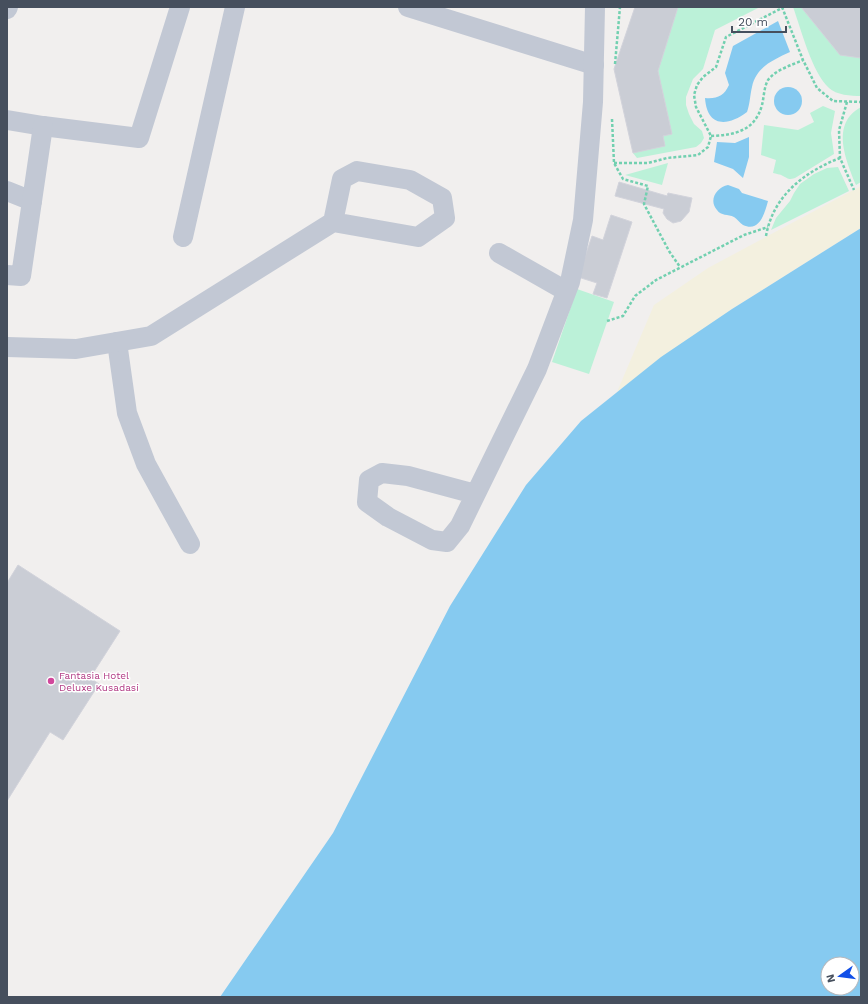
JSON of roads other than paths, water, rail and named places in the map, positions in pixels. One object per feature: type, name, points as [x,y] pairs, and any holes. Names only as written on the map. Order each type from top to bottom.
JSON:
[{"type":"street","points":[[7,120],[139,138],[180,7]]},
{"type":"street","points":[[183,237],[235,7]]},
{"type":"street","points":[[408,7],[594,65]]},
{"type":"street","points":[[475,494],[408,476],[382,473],[369,480],[367,502],[388,517],[432,540],[447,542],[460,526],[537,369],[570,282],[583,220],[593,102],[595,7]]},
{"type":"street","points":[[7,275],[20,276],[43,126]]},
{"type":"street","points":[[7,347],[76,349],[151,336],[333,222],[418,237],[445,218],[442,198],[410,180],[357,170],[342,179],[333,222]]},
{"type":"street","points":[[7,191],[32,201]]},
{"type":"street","points":[[499,253],[566,291]]},
{"type":"street","points":[[117,342],[127,413],[146,464],[190,544]]},
{"type":"water","points":[[778,21],[790,52],[766,65],[757,74],[752,87],[747,112],[740,117],[725,122],[719,122],[714,119],[710,115],[707,108],[705,98],[720,96],[727,89],[729,85],[725,73],[733,46]]},
{"type":"water","points":[[788,87],[798,91],[802,101],[798,111],[788,115],[778,111],[774,101],[778,91]]},
{"type":"water","points":[[749,137],[749,157],[743,178],[733,169],[714,162],[717,142],[735,143]]},
{"type":"water","points":[[728,185],[739,189],[742,193],[768,201],[763,216],[758,224],[749,227],[743,225],[734,217],[723,214],[717,210],[713,202],[715,194],[720,188]]},
{"type":"water","points":[[861,228],[861,997],[220,997],[333,833],[450,606],[526,485],[581,421],[661,357],[732,309]]},
{"type":"place","name":"Fantasia Hotel Deluxe Kusadasi","points":[[51,681]]}]
